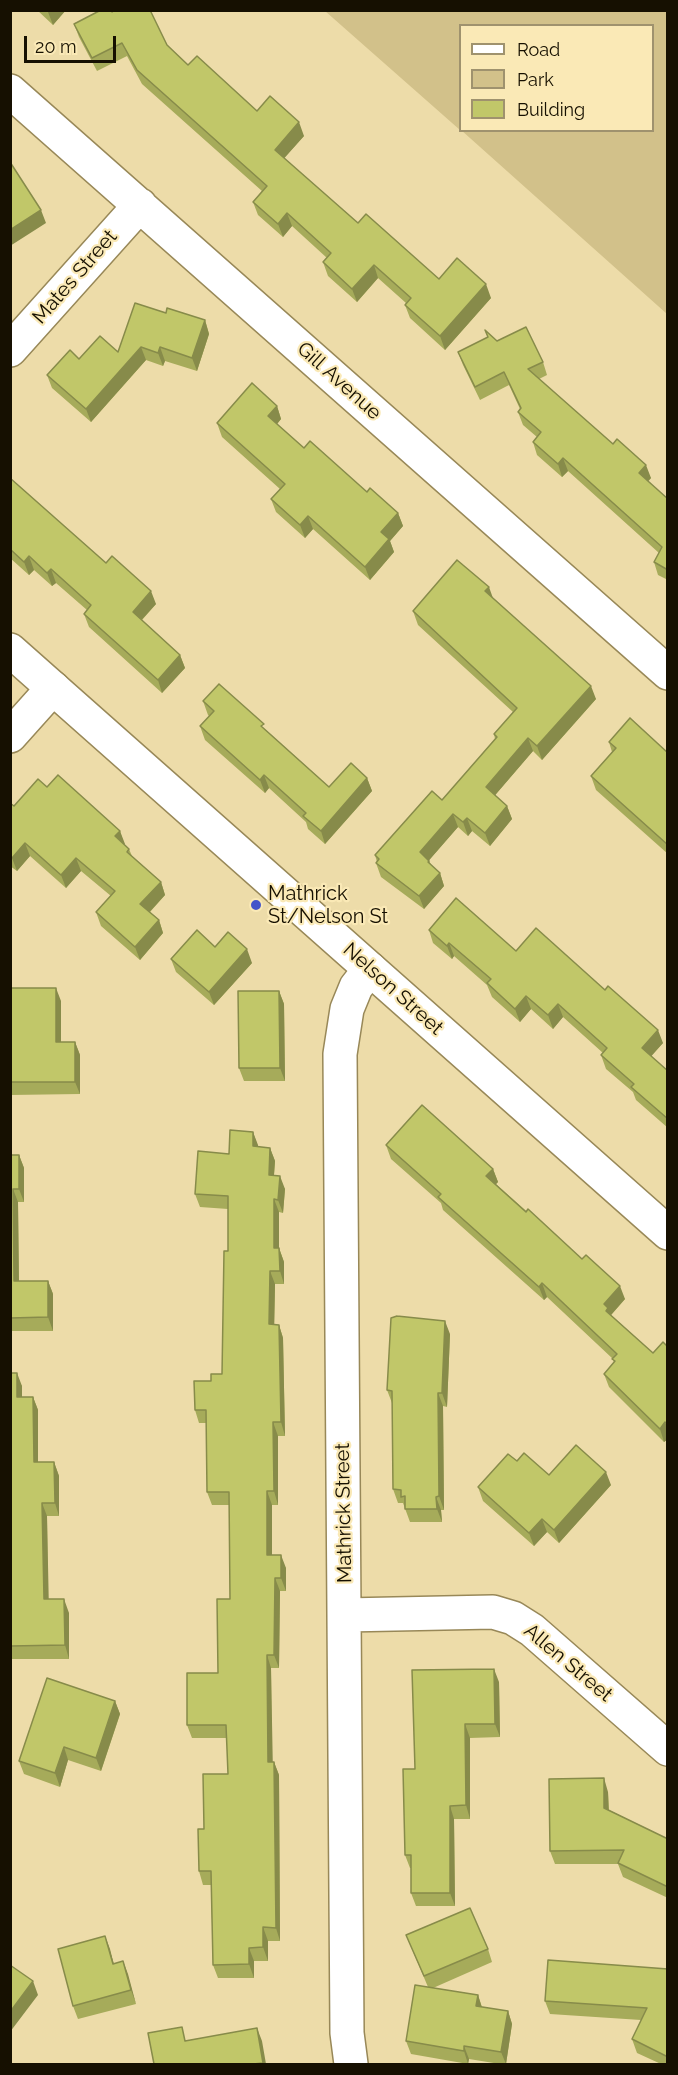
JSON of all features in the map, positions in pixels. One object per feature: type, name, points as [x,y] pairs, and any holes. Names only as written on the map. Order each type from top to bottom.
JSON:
[{"type":"street","name":"Gill Avenue","points":[[10,91],[668,672]]},
{"type":"street","name":"Mates Street","points":[[10,350],[140,205]]},
{"type":"street","name":"Nelson Street","points":[[10,650],[668,1233]]},
{"type":"street","points":[[10,736],[53,688]]},
{"type":"street","name":"Mathrick Street","points":[[351,2064],[347,2033],[340,1054],[347,1009],[356,987],[370,969]]},
{"type":"street","name":"Allen Street","points":[[345,1615],[494,1612],[513,1618],[532,1630],[668,1749]]},
{"type":"green space","points":[[325,11],[667,11],[667,314],[463,132],[654,132],[654,24],[459,24],[459,129]]},
{"type":"building","points":[[101,10],[112,10],[112,12],[114,10],[150,10],[167,45],[188,65],[197,56],[257,111],[270,96],[299,122],[275,150],[358,223],[366,214],[439,279],[457,258],[486,284],[440,336],[405,305],[411,298],[374,265],[352,289],[323,262],[331,253],[287,213],[278,224],[253,202],[267,186],[137,70],[122,43],[92,58],[74,24]]},
{"type":"building","points":[[10,162],[41,210],[10,230]]},
{"type":"building","points":[[135,303],[166,313],[167,308],[205,320],[192,358],[160,347],[158,353],[141,347],[86,409],[47,375],[70,350],[79,359],[100,336],[118,352]]},
{"type":"building","points":[[526,327],[543,362],[528,369],[613,444],[617,439],[646,465],[639,473],[668,499],[668,570],[654,562],[662,547],[563,458],[558,464],[533,442],[541,432],[518,412],[521,408],[504,372],[475,387],[458,352],[488,337],[485,330],[497,341]]},
{"type":"building","points":[[252,383],[277,406],[268,416],[304,448],[310,441],[367,492],[370,488],[398,513],[381,532],[389,539],[365,567],[308,516],[300,525],[271,499],[285,484],[217,423]]},
{"type":"building","points":[[10,478],[106,563],[112,556],[151,591],[133,612],[180,655],[158,680],[84,614],[91,605],[51,569],[47,573],[29,556],[24,562],[10,549]]},
{"type":"building","points":[[457,560],[489,587],[485,591],[591,686],[537,746],[528,738],[486,787],[507,806],[485,833],[467,818],[463,822],[453,814],[420,852],[440,873],[419,896],[376,863],[379,859],[375,855],[432,791],[442,800],[497,737],[494,734],[517,708],[413,611]]},
{"type":"building","points":[[219,684],[264,724],[261,726],[329,787],[351,763],[367,778],[321,831],[303,816],[306,813],[264,775],[260,780],[200,726],[214,711],[203,701]]},
{"type":"building","points":[[630,718],[668,753],[668,845],[591,776],[616,748],[609,742]]},
{"type":"building","points":[[58,775],[120,831],[115,836],[129,849],[127,852],[161,882],[140,904],[159,920],[135,947],[96,912],[115,891],[76,858],[61,875],[25,843],[12,858],[10,857],[10,803],[14,806],[38,779],[47,787]]},
{"type":"building","points":[[456,898],[516,951],[536,928],[605,990],[608,986],[658,1030],[642,1048],[668,1071],[668,1119],[631,1087],[634,1084],[601,1055],[607,1048],[558,1004],[548,1015],[526,996],[515,1009],[487,983],[491,979],[449,943],[447,946],[429,930]]},
{"type":"building","points":[[197,930],[215,947],[228,932],[247,949],[209,992],[171,959]]},
{"type":"building","points":[[10,988],[56,988],[56,1042],[75,1042],[75,1082],[10,1082]]},
{"type":"building","points":[[238,991],[279,991],[280,1068],[239,1068]]},
{"type":"building","points":[[422,1105],[493,1169],[486,1176],[526,1212],[528,1209],[582,1259],[586,1255],[620,1286],[604,1304],[608,1308],[606,1311],[653,1353],[663,1342],[668,1347],[668,1424],[665,1422],[660,1429],[604,1374],[615,1361],[612,1359],[617,1354],[542,1283],[539,1287],[438,1197],[441,1194],[386,1145]]},
{"type":"building","points":[[230,1130],[253,1132],[253,1146],[270,1148],[269,1175],[280,1176],[278,1200],[274,1199],[274,1248],[279,1248],[280,1271],[270,1271],[269,1324],[279,1325],[281,1422],[273,1422],[274,1491],[267,1491],[267,1555],[281,1555],[281,1578],[275,1578],[274,1655],[267,1655],[268,1762],[274,1762],[276,1928],[263,1927],[263,1947],[249,1948],[249,1964],[213,1965],[211,1871],[199,1871],[198,1829],[204,1829],[203,1774],[228,1774],[226,1725],[187,1725],[187,1673],[218,1673],[217,1599],[230,1599],[229,1492],[207,1492],[206,1410],[195,1410],[194,1381],[211,1381],[211,1374],[222,1374],[224,1251],[228,1251],[228,1196],[195,1194],[198,1151],[229,1154]]},
{"type":"building","points":[[10,1155],[19,1155],[19,1189],[13,1189],[14,1281],[48,1281],[48,1317],[10,1318]]},
{"type":"building","points":[[397,1316],[445,1321],[442,1393],[438,1393],[439,1496],[436,1497],[437,1509],[405,1509],[405,1496],[401,1497],[401,1490],[393,1489],[392,1391],[387,1390],[391,1318]]},
{"type":"building","points":[[10,1373],[17,1373],[17,1397],[33,1397],[34,1462],[54,1462],[55,1503],[42,1503],[44,1599],[64,1599],[65,1645],[10,1646]]},
{"type":"building","points":[[576,1445],[606,1472],[554,1530],[542,1519],[529,1533],[478,1487],[508,1454],[517,1461],[524,1453],[549,1475]]},
{"type":"building","points":[[494,1669],[495,1724],[465,1724],[466,1805],[450,1806],[450,1893],[411,1893],[411,1855],[405,1855],[403,1769],[415,1769],[412,1670]]},
{"type":"building","points":[[47,1678],[115,1701],[96,1758],[64,1747],[55,1773],[19,1761]]},
{"type":"building","points":[[604,1778],[604,1808],[668,1839],[668,1887],[618,1863],[624,1850],[550,1851],[549,1779]]},
{"type":"building","points":[[470,1908],[488,1949],[424,1976],[406,1935]]},
{"type":"building","points":[[105,1936],[113,1964],[123,1961],[131,1990],[73,2006],[58,1949]]},
{"type":"building","points":[[548,1960],[668,1969],[668,2057],[632,2039],[647,2008],[545,2001]]},
{"type":"building","points":[[10,1965],[33,1981],[10,2012]]},
{"type":"building","points":[[415,1985],[478,1995],[476,2006],[508,2011],[501,2052],[464,2046],[464,2051],[406,2041]]},
{"type":"building","points":[[182,2027],[185,2041],[257,2028],[263,2063],[154,2064],[148,2033]]},
{"type":"place","name":"Mathrick St/Nelson St","points":[[256,905]]}]
